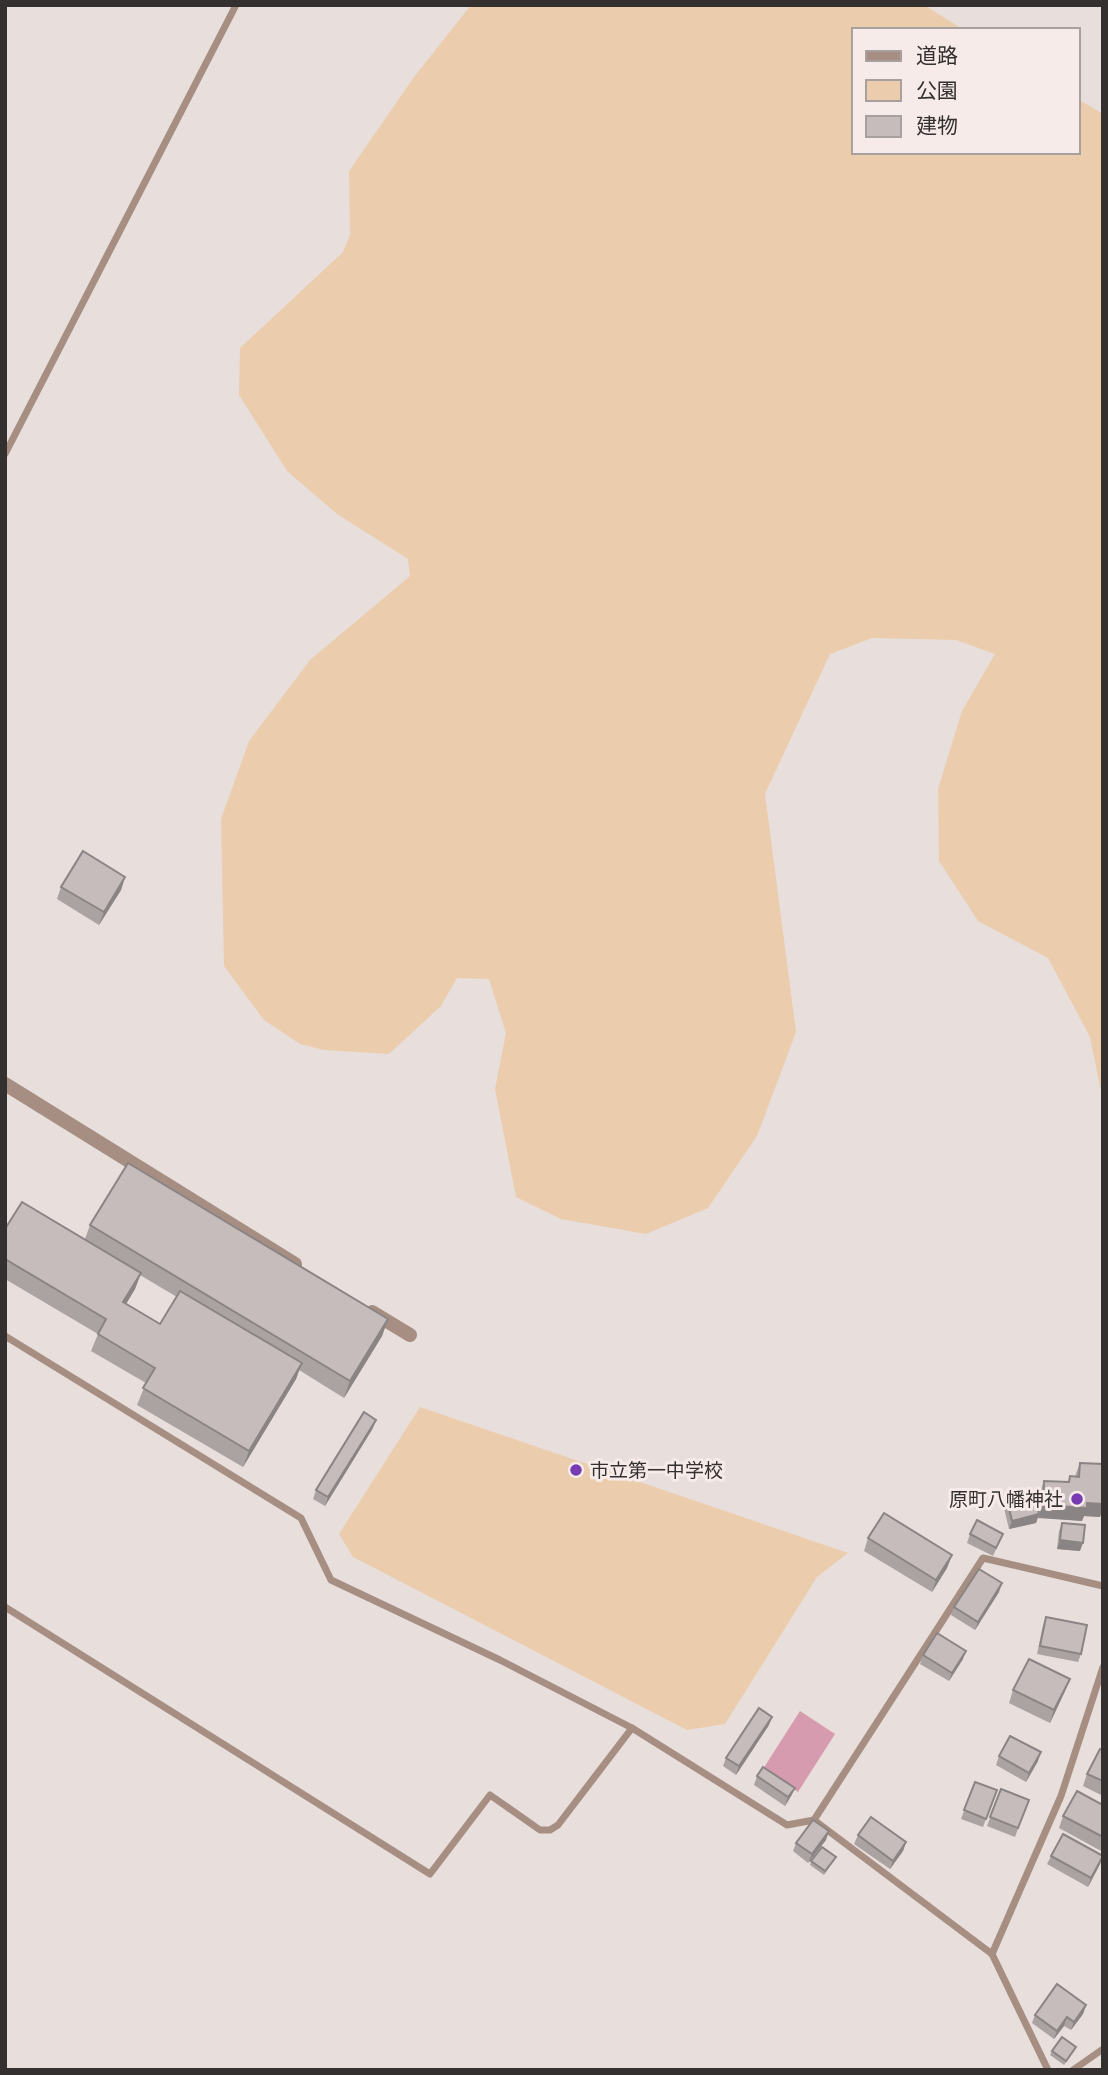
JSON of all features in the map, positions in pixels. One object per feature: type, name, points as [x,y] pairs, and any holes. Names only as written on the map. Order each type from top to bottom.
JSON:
[{"type":"street","points":[[5,1084],[304,1270]]},
{"type":"street","points":[[363,1306],[410,1335]]},
{"type":"lane","points":[[5,454],[236,5]]},
{"type":"lane","points":[[5,1336],[301,1518],[331,1580],[500,1660],[632,1728],[787,1825],[814,1820],[983,1558],[1103,1586]]},
{"type":"lane","points":[[5,1607],[430,1874],[490,1795],[540,1830],[550,1830],[558,1825],[632,1728]]},
{"type":"lane","points":[[992,1954],[1061,1796],[1103,1667]]},
{"type":"lane","points":[[814,1820],[992,1954],[1048,2070]]},
{"type":"lane","points":[[1073,2070],[1103,2049]]},
{"type":"green space","points":[[471,5],[924,5],[961,28],[852,28],[852,154],[1080,154],[1080,100],[1103,114],[1103,1101],[1090,1037],[1048,958],[978,921],[939,861],[938,789],[962,711],[995,654],[956,640],[872,638],[830,654],[765,794],[796,1032],[757,1136],[708,1208],[646,1234],[561,1219],[516,1197],[495,1089],[506,1033],[489,979],[457,978],[441,1006],[389,1054],[324,1050],[300,1044],[264,1020],[224,966],[221,819],[249,741],[310,660],[410,576],[408,559],[337,514],[287,471],[239,395],[240,348],[343,252],[350,235],[349,171],[414,77]]},
{"type":"green space","points":[[420,1407],[848,1553],[817,1577],[725,1724],[687,1730],[353,1557],[339,1534]]},
{"type":"shaded area","points":[[800,1711],[835,1734],[798,1792],[763,1769]]},
{"type":"building","points":[[83,851],[125,877],[104,912],[61,887]]},
{"type":"building","points":[[128,1163],[388,1319],[350,1381],[90,1225]]},
{"type":"building","points":[[22,1202],[141,1273],[123,1302],[160,1324],[180,1291],[302,1363],[249,1451],[143,1388],[155,1368],[98,1334],[106,1319],[5,1259],[5,1229]]},
{"type":"building","points":[[364,1412],[376,1420],[328,1497],[316,1490]]},
{"type":"building","points":[[1080,1463],[1103,1464],[1103,1504],[1087,1503],[1087,1508],[1043,1505],[1044,1481],[1069,1482],[1070,1476],[1079,1477]]},
{"type":"building","points":[[1034,1493],[1039,1514],[1012,1521],[1007,1500]]},
{"type":"building","points":[[884,1513],[952,1555],[936,1580],[868,1538]]},
{"type":"building","points":[[977,1520],[1003,1534],[996,1548],[970,1534]]},
{"type":"building","points":[[1062,1523],[1085,1525],[1083,1543],[1060,1540]]},
{"type":"building","points":[[979,1569],[1002,1583],[978,1622],[954,1607]]},
{"type":"building","points":[[1046,1617],[1087,1625],[1081,1654],[1040,1646]]},
{"type":"building","points":[[937,1633],[966,1651],[952,1673],[923,1655]]},
{"type":"building","points":[[1029,1659],[1070,1679],[1054,1710],[1013,1690]]},
{"type":"building","points":[[759,1708],[772,1717],[739,1766],[726,1758]]},
{"type":"building","points":[[1010,1736],[1041,1752],[1029,1773],[999,1756]]},
{"type":"building","points":[[1100,1749],[1103,1750],[1103,1781],[1087,1774]]},
{"type":"building","points":[[763,1767],[795,1788],[788,1797],[757,1776]]},
{"type":"building","points":[[975,1782],[997,1790],[986,1819],[964,1810]]},
{"type":"building","points":[[1001,1789],[1029,1800],[1018,1828],[990,1817]]},
{"type":"building","points":[[1077,1791],[1103,1805],[1103,1837],[1063,1816]]},
{"type":"building","points":[[871,1817],[906,1842],[893,1861],[858,1835]]},
{"type":"building","points":[[813,1820],[829,1831],[812,1854],[796,1843]]},
{"type":"building","points":[[1063,1834],[1103,1856],[1091,1878],[1051,1856]]},
{"type":"building","points":[[822,1847],[836,1857],[825,1871],[811,1861]]},
{"type":"building","points":[[1057,1984],[1086,2005],[1074,2022],[1067,2017],[1057,2031],[1035,2015]]},
{"type":"building","points":[[1062,2037],[1076,2047],[1066,2061],[1052,2051]]},
{"type":"place","name":"市立第一中学校","points":[[576,1470]]},
{"type":"place","name":"原町八幡神社","points":[[1077,1499]]}]
